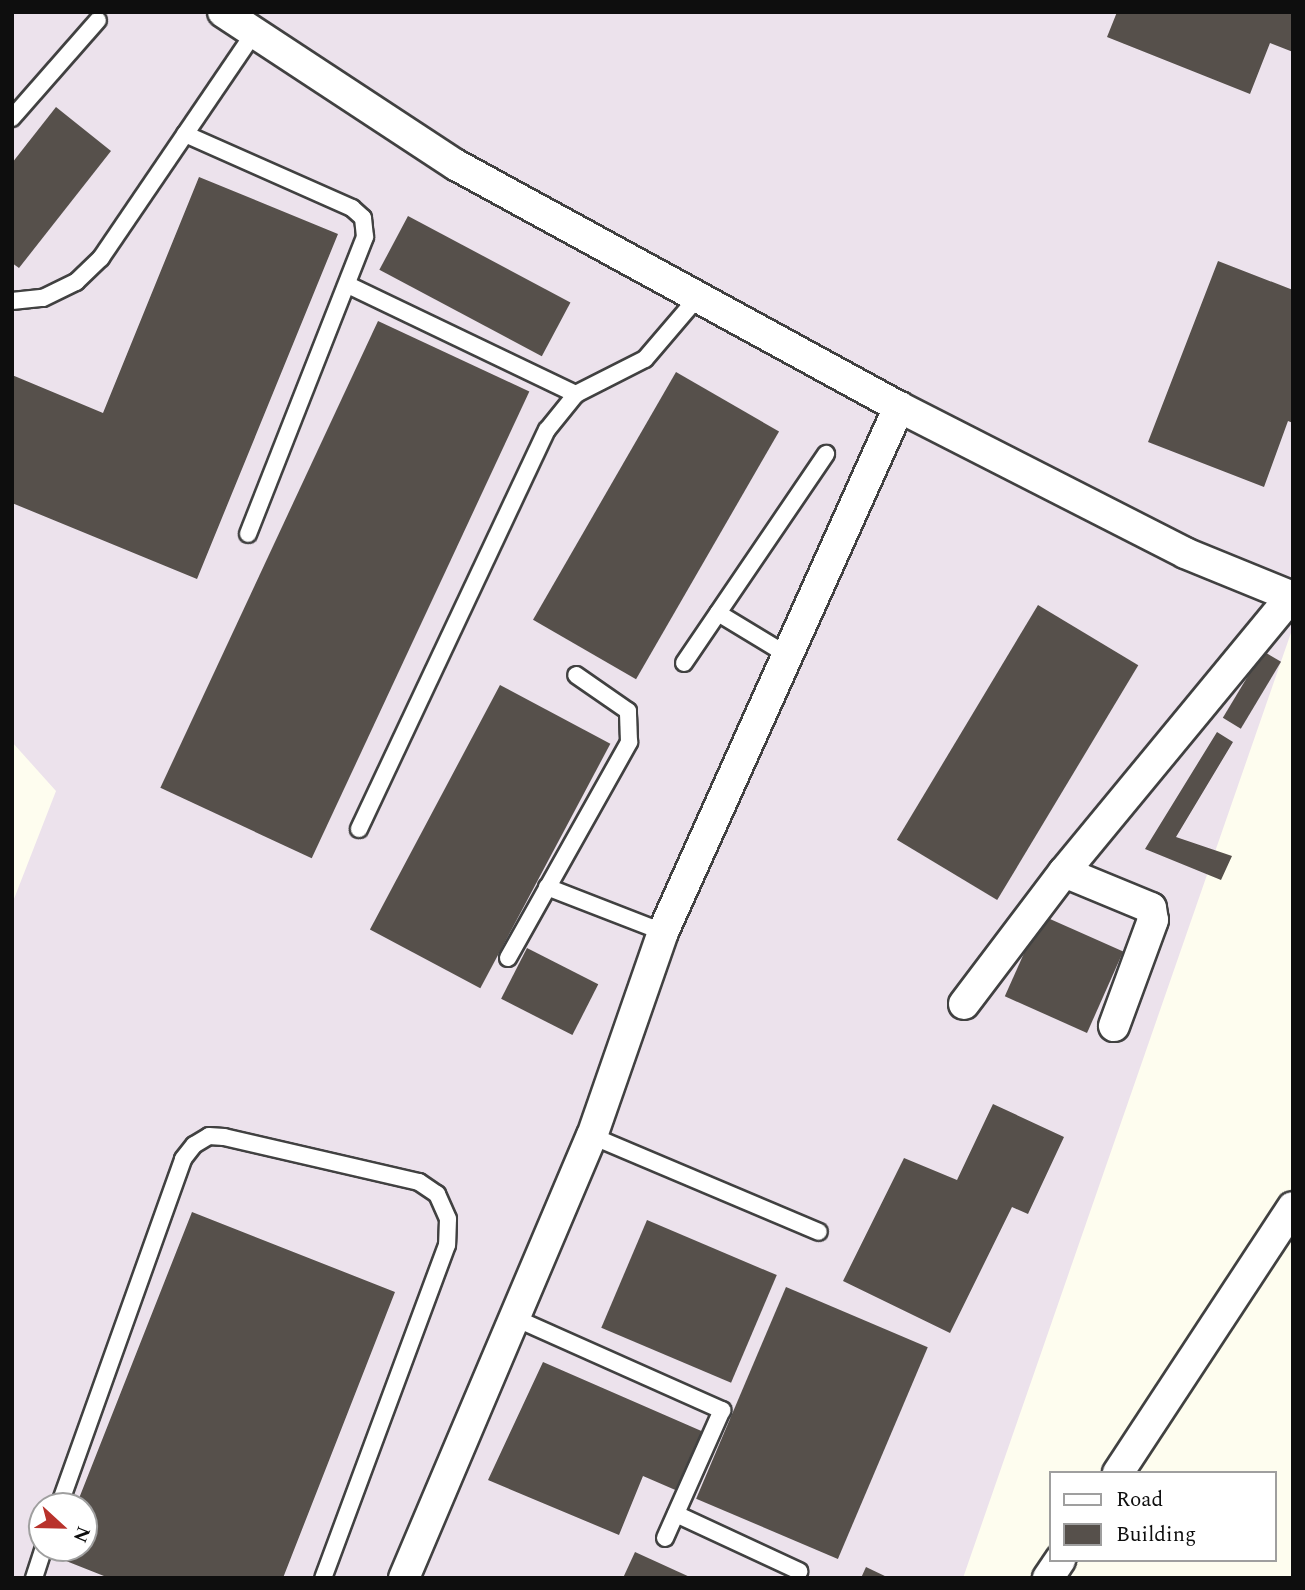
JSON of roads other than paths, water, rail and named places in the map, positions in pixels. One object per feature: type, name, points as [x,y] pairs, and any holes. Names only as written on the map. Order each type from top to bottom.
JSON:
[{"type":"street","points":[[222,12],[456,165],[898,407],[1185,553],[1292,597],[1063,872],[964,1004]]},
{"type":"street","points":[[404,1578],[592,1136],[663,932],[789,656],[898,407]]},
{"type":"street","points":[[1063,872],[1151,908],[1153,920],[1114,1026]]},
{"type":"street","points":[[1119,1471],[1293,1207]]},
{"type":"street","points":[[1048,1578],[1059,1562]]},
{"type":"lane","points":[[12,118],[98,20]]},
{"type":"lane","points":[[12,301],[43,298],[76,282],[101,258],[254,33]]},
{"type":"lane","points":[[185,134],[352,208],[363,218],[365,237],[348,285],[248,534]]},
{"type":"lane","points":[[348,285],[576,394]]},
{"type":"lane","points":[[359,829],[527,465],[576,394],[645,359],[698,297]]},
{"type":"lane","points":[[684,663],[826,454]]},
{"type":"lane","points":[[718,612],[789,656]]},
{"type":"lane","points":[[508,958],[629,742],[632,725],[628,711],[576,675]]},
{"type":"lane","points":[[547,887],[663,932]]},
{"type":"lane","points":[[64,1492],[183,1159],[194,1145],[209,1136],[224,1137],[419,1182],[437,1194],[448,1219],[447,1245],[323,1578]]},
{"type":"lane","points":[[592,1136],[819,1231]]},
{"type":"lane","points":[[515,1318],[722,1410],[665,1538]]},
{"type":"lane","points":[[676,1514],[799,1571]]}]
